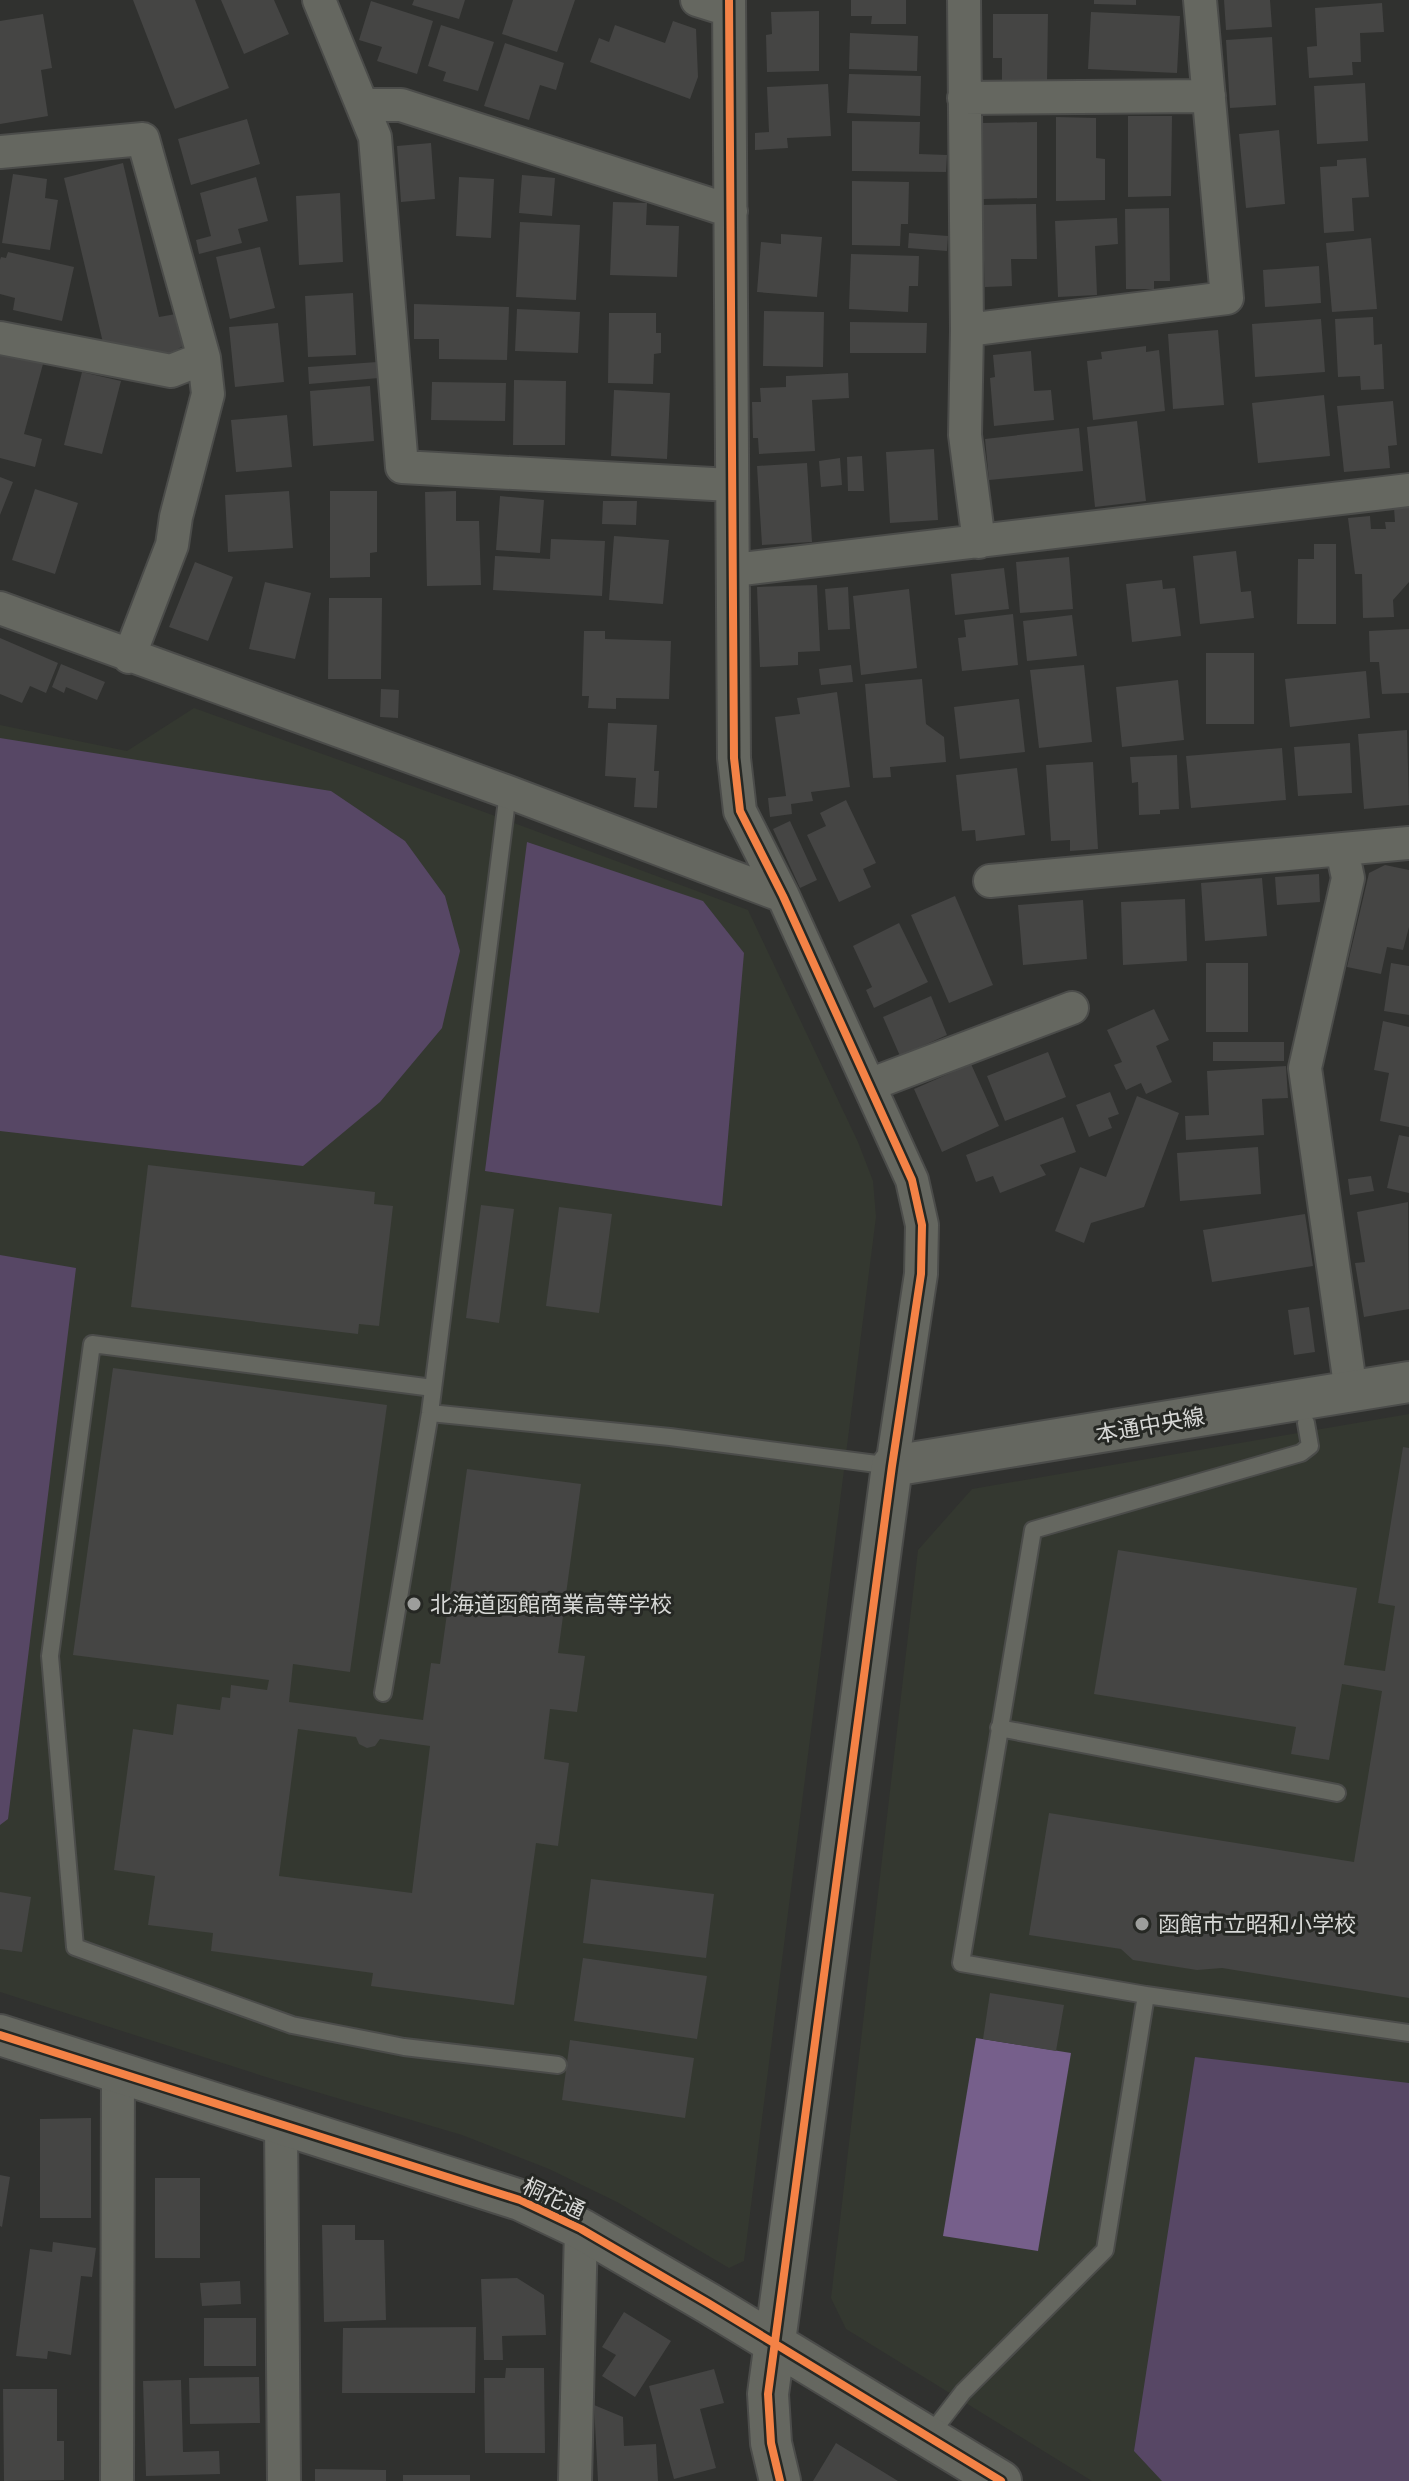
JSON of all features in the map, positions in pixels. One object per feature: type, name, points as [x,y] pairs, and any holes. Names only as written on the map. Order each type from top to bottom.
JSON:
[{"type":"street","points":[[319,0],[375,137],[402,467],[731,485]]},
{"type":"street","points":[[697,0],[729,5],[734,758],[740,811],[783,896],[912,1180],[922,1225],[921,1274],[892,1466],[768,2394],[771,2443],[780,2481]]},
{"type":"street","points":[[964,0],[965,435],[979,542]]},
{"type":"street","points":[[967,330],[1227,298],[1200,0]]},
{"type":"street","points":[[964,98],[1209,96]]},
{"type":"street","points":[[362,105],[401,105],[731,211]]},
{"type":"street","points":[[0,152],[143,139],[204,358],[208,394],[176,517],[172,545],[129,657]]},
{"type":"street","points":[[0,338],[171,371],[204,358]]},
{"type":"street","points":[[734,570],[1409,490]]},
{"type":"street","points":[[0,608],[508,792],[783,896]]},
{"type":"street","points":[[990,881],[1409,843]]},
{"type":"street","points":[[1342,850],[1348,878],[1305,1068],[1351,1392]]},
{"type":"street","points":[[869,1085],[1072,1008]]},
{"type":"street","name":"本通中央線","points":[[892,1466],[1409,1382]]},
{"type":"street","name":"桐花通","points":[[0,2035],[520,2200],[581,2229],[1001,2481]]},
{"type":"street","points":[[117,2481],[118,2071]]},
{"type":"street","points":[[281,2124],[284,2481]]},
{"type":"street","points":[[575,2481],[581,2229]]},
{"type":"lane","points":[[383,1693],[430,1413],[508,792]]},
{"type":"lane","points":[[433,1388],[92,1344],[50,1656],[75,1947],[292,2025],[404,2047],[558,2065]]},
{"type":"lane","points":[[430,1413],[670,1437],[892,1466]]},
{"type":"lane","points":[[1306,1423],[1310,1446],[1301,1453],[1033,1530],[961,1963],[1146,1995],[1409,2033]]},
{"type":"lane","points":[[999,1728],[1337,1793]]},
{"type":"lane","points":[[928,2437],[963,2392],[1105,2250],[1146,1995]]},
{"type":"shaded area","name":"北海道函館商業高等学校","points":[[194,708],[748,910],[858,1142],[873,1181],[876,1217],[744,2261],[729,2268],[617,2202],[549,2169],[462,2135],[269,2078],[0,1992],[0,725],[127,751]]},
{"type":"shaded area","points":[[0,738],[331,791],[405,841],[445,896],[460,951],[442,1028],[380,1102],[303,1166],[0,1131]]},
{"type":"shaded area","points":[[527,842],[703,901],[744,953],[722,1206],[485,1171]]},
{"type":"shaded area","points":[[0,1255],[76,1268],[8,1819],[0,1825]]},
{"type":"shaded area","name":"函館市立昭和小学校","points":[[1409,1414],[1409,2481],[1092,2481],[846,2329],[831,2298],[918,1550],[972,1489]]},
{"type":"shaded area","points":[[976,2038],[1071,2053],[1038,2251],[943,2236]]},
{"type":"shaded area","points":[[1195,2057],[1409,2083],[1409,2481],[1162,2481],[1134,2451]]},
{"type":"building","points":[[133,0],[195,0],[229,88],[175,109]]},
{"type":"building","points":[[221,0],[274,0],[289,34],[244,54]]},
{"type":"building","points":[[414,0],[465,0],[459,19],[412,5]]},
{"type":"building","points":[[513,0],[575,0],[557,52],[502,34]]},
{"type":"building","points":[[851,0],[906,0],[906,24],[871,24],[872,16],[851,16]]},
{"type":"building","points":[[1094,0],[1136,0],[1136,5],[1094,4]]},
{"type":"building","points":[[1224,0],[1270,0],[1272,27],[1226,30]]},
{"type":"building","points":[[371,1],[433,21],[417,74],[377,61],[382,47],[359,40]]},
{"type":"building","points":[[1382,3],[1384,32],[1360,33],[1361,62],[1352,62],[1353,75],[1309,78],[1307,47],[1317,46],[1315,8]]},
{"type":"building","points":[[819,11],[819,71],[767,72],[766,35],[772,34],[771,12]]},
{"type":"building","points":[[1091,12],[1180,16],[1177,73],[1088,69]]},
{"type":"building","points":[[43,14],[52,68],[41,70],[48,116],[0,124],[0,21]]},
{"type":"building","points":[[993,14],[1048,14],[1047,83],[1002,83],[1002,58],[993,58]]},
{"type":"building","points":[[673,21],[696,29],[698,77],[690,99],[590,62],[599,38],[609,42],[615,25],[665,43]]},
{"type":"building","points":[[441,25],[494,42],[478,91],[443,81],[446,72],[428,66]]},
{"type":"building","points":[[850,33],[918,36],[917,71],[849,69]]},
{"type":"building","points":[[1272,37],[1276,105],[1230,108],[1226,40]]},
{"type":"building","points":[[505,43],[564,63],[556,90],[540,85],[529,120],[484,106]]},
{"type":"building","points":[[849,74],[921,76],[920,116],[847,113]]},
{"type":"building","points":[[1365,83],[1368,141],[1317,144],[1314,86]]},
{"type":"building","points":[[828,84],[831,136],[787,138],[788,148],[755,150],[755,133],[769,132],[767,87]]},
{"type":"building","points":[[1128,116],[1172,116],[1171,196],[1128,197]]},
{"type":"building","points":[[1056,117],[1096,118],[1096,158],[1105,159],[1105,200],[1056,201]]},
{"type":"building","points":[[247,119],[260,164],[191,185],[178,139]]},
{"type":"building","points":[[852,121],[920,122],[919,154],[947,155],[946,172],[852,171]]},
{"type":"building","points":[[1037,122],[1037,198],[983,199],[983,123]]},
{"type":"building","points":[[1279,130],[1285,204],[1246,208],[1239,134]]},
{"type":"building","points":[[431,143],[435,199],[401,202],[397,146]]},
{"type":"building","points":[[1366,158],[1369,197],[1352,198],[1354,231],[1324,233],[1320,167],[1337,166],[1337,160]]},
{"type":"building","points":[[123,163],[159,317],[176,314],[183,346],[162,359],[104,347],[64,178]]},
{"type":"building","points":[[13,174],[47,179],[45,198],[58,200],[50,250],[2,243]]},
{"type":"building","points":[[522,175],[555,178],[552,216],[519,213]]},
{"type":"building","points":[[256,177],[268,221],[238,229],[242,243],[199,254],[196,240],[211,236],[200,193]]},
{"type":"building","points":[[459,177],[494,179],[491,238],[456,236]]},
{"type":"building","points":[[852,181],[909,182],[908,224],[901,224],[900,246],[852,245]]},
{"type":"building","points":[[340,193],[343,262],[299,265],[296,196]]},
{"type":"building","points":[[613,202],[647,203],[646,225],[679,226],[677,277],[610,275]]},
{"type":"building","points":[[1036,204],[1037,259],[1011,259],[1012,286],[985,287],[982,205]]},
{"type":"building","points":[[1169,208],[1170,281],[1154,281],[1154,289],[1126,289],[1125,209]]},
{"type":"building","points":[[1117,218],[1118,244],[1095,246],[1097,295],[1058,297],[1055,221]]},
{"type":"building","points":[[520,222],[580,225],[576,300],[516,297]]},
{"type":"building","points":[[909,233],[948,236],[947,251],[908,248]]},
{"type":"building","points":[[781,234],[822,237],[817,297],[757,292],[761,242],[781,244]]},
{"type":"building","points":[[1371,238],[1377,309],[1332,312],[1326,243]]},
{"type":"building","points":[[260,247],[275,308],[230,319],[216,257]]},
{"type":"building","points":[[8,252],[74,267],[62,321],[13,310],[15,298],[0,294],[0,260],[1,257],[6,258]]},
{"type":"building","points":[[851,254],[919,256],[918,286],[909,286],[908,312],[849,309]]},
{"type":"building","points":[[1319,266],[1321,303],[1265,307],[1263,270]]},
{"type":"building","points":[[353,293],[356,355],[308,357],[305,296]]},
{"type":"building","points":[[414,304],[509,307],[507,360],[439,359],[439,339],[414,339]]},
{"type":"building","points":[[517,309],[580,312],[578,353],[515,351]]},
{"type":"building","points":[[764,311],[824,312],[823,367],[763,366]]},
{"type":"building","points":[[609,313],[656,313],[656,333],[661,333],[661,353],[654,354],[653,384],[608,383]]},
{"type":"building","points":[[1373,317],[1374,345],[1382,344],[1384,389],[1361,390],[1360,376],[1338,377],[1335,319]]},
{"type":"building","points":[[1321,319],[1325,372],[1255,377],[1252,324]]},
{"type":"building","points":[[850,322],[927,323],[926,353],[850,353]]},
{"type":"building","points":[[278,323],[284,382],[235,387],[229,327]]},
{"type":"building","points":[[1218,330],[1224,405],[1173,409],[1168,334]]},
{"type":"building","points":[[1146,346],[1146,352],[1159,350],[1165,411],[1093,420],[1087,361],[1102,359],[1101,352]]},
{"type":"building","points":[[1031,351],[1034,391],[1051,390],[1054,420],[994,426],[990,378],[995,377],[993,355]]},
{"type":"building","points":[[0,352],[43,364],[24,434],[42,439],[35,467],[0,458]]},
{"type":"building","points":[[377,362],[379,378],[309,384],[308,367]]},
{"type":"building","points":[[82,372],[121,381],[102,454],[64,445]]},
{"type":"building","points":[[848,373],[849,398],[812,400],[815,451],[759,454],[758,438],[753,438],[752,402],[761,402],[760,388],[786,387],[786,376]]},
{"type":"building","points":[[514,380],[566,381],[565,445],[513,445]]},
{"type":"building","points":[[432,382],[506,383],[505,421],[431,420]]},
{"type":"building","points":[[370,386],[374,441],[313,446],[310,391]]},
{"type":"building","points":[[614,390],[670,393],[667,459],[611,456]]},
{"type":"building","points":[[1324,395],[1330,456],[1258,463],[1252,403]]},
{"type":"building","points":[[1393,401],[1397,445],[1388,446],[1390,468],[1344,472],[1337,406]]},
{"type":"building","points":[[287,415],[292,467],[236,472],[231,420]]},
{"type":"building","points":[[1137,421],[1146,501],[1095,507],[1087,427]]},
{"type":"building","points":[[1079,428],[1083,471],[989,480],[985,439]]},
{"type":"building","points":[[934,449],[938,520],[890,523],[886,452]]},
{"type":"building","points":[[862,456],[864,491],[848,491],[847,457]]},
{"type":"building","points":[[840,458],[842,485],[821,487],[819,461]]},
{"type":"building","points":[[807,463],[812,542],[762,545],[757,466]]},
{"type":"building","points":[[0,477],[13,482],[0,515]]},
{"type":"building","points":[[35,489],[78,503],[55,574],[12,560]]},
{"type":"building","points":[[289,491],[293,548],[228,552],[225,495]]},
{"type":"building","points":[[330,491],[377,491],[377,552],[370,553],[370,577],[330,578]]},
{"type":"building","points":[[456,491],[456,521],[479,521],[481,585],[427,586],[425,492]]},
{"type":"building","points":[[500,496],[544,500],[540,553],[496,550]]},
{"type":"building","points":[[603,501],[637,501],[636,525],[602,524]]},
{"type":"building","points":[[1409,507],[1409,582],[1393,600],[1394,617],[1363,618],[1362,574],[1355,574],[1348,518],[1370,516],[1371,529],[1386,529],[1385,522],[1395,522],[1394,508]]},
{"type":"building","points":[[614,536],[669,540],[663,604],[609,600]]},
{"type":"building","points":[[551,539],[605,541],[602,596],[493,590],[495,556],[550,559]]},
{"type":"building","points":[[1314,544],[1336,544],[1336,624],[1297,624],[1298,559],[1314,559]]},
{"type":"building","points":[[1236,551],[1241,592],[1251,591],[1254,618],[1200,624],[1193,556]]},
{"type":"building","points":[[1069,557],[1073,609],[1020,613],[1016,562]]},
{"type":"building","points":[[195,562],[233,577],[208,641],[169,627]]},
{"type":"building","points":[[1004,568],[1009,609],[955,615],[951,574]]},
{"type":"building","points":[[1162,580],[1163,589],[1175,588],[1181,636],[1132,642],[1126,584]]},
{"type":"building","points":[[265,582],[311,593],[295,659],[249,649]]},
{"type":"building","points":[[817,585],[820,651],[798,652],[798,665],[760,667],[757,587]]},
{"type":"building","points":[[848,587],[850,629],[828,630],[825,589]]},
{"type":"building","points":[[909,589],[917,668],[861,675],[853,596]]},
{"type":"building","points":[[329,598],[382,598],[381,679],[328,679]]},
{"type":"building","points":[[1013,614],[1018,665],[962,671],[958,638],[966,637],[964,620]]},
{"type":"building","points":[[1072,615],[1077,656],[1027,661],[1023,621]]},
{"type":"building","points":[[1409,629],[1409,693],[1382,694],[1379,662],[1370,662],[1369,631]]},
{"type":"building","points":[[584,631],[605,631],[605,639],[671,641],[669,699],[616,698],[616,709],[588,708],[589,696],[582,696]]},
{"type":"building","points":[[0,638],[58,663],[46,693],[30,686],[22,703],[0,694]]},
{"type":"building","points":[[1206,653],[1254,653],[1254,724],[1206,724]]},
{"type":"building","points":[[61,664],[105,682],[97,700],[66,687],[64,693],[52,687]]},
{"type":"building","points":[[851,665],[853,682],[821,685],[819,669]]},
{"type":"building","points":[[1084,665],[1092,742],[1039,748],[1030,670]]},
{"type":"building","points":[[1366,671],[1370,718],[1290,727],[1285,679]]},
{"type":"building","points":[[922,679],[926,724],[944,737],[946,762],[890,767],[891,777],[873,778],[865,684]]},
{"type":"building","points":[[1178,680],[1184,740],[1122,747],[1116,687]]},
{"type":"building","points":[[381,689],[399,690],[398,718],[380,717]]},
{"type":"building","points":[[837,692],[850,787],[811,792],[813,801],[791,804],[792,814],[770,817],[768,798],[786,796],[775,717],[800,714],[797,698]]},
{"type":"building","points":[[1019,699],[1025,752],[960,759],[954,707]]},
{"type":"building","points":[[608,723],[657,725],[654,771],[659,771],[657,808],[634,807],[636,778],[605,776]]},
{"type":"building","points":[[1407,730],[1409,805],[1364,809],[1358,734]]},
{"type":"building","points":[[1350,743],[1352,793],[1298,796],[1294,747]]},
{"type":"building","points":[[1282,748],[1286,800],[1191,808],[1186,756]]},
{"type":"building","points":[[1177,755],[1179,809],[1139,815],[1138,782],[1132,783],[1130,757]]},
{"type":"building","points":[[1093,762],[1098,849],[1070,851],[1070,840],[1051,841],[1046,765]]},
{"type":"building","points":[[1017,768],[1025,835],[976,841],[975,830],[962,831],[956,775]]},
{"type":"building","points":[[846,800],[876,863],[863,869],[871,887],[839,902],[807,835],[826,826],[820,813]]},
{"type":"building","points":[[790,821],[817,880],[800,888],[773,829]]},
{"type":"building","points":[[1385,865],[1409,870],[1409,927],[1403,950],[1387,947],[1381,974],[1347,967],[1369,873]]},
{"type":"building","points":[[1319,874],[1320,902],[1277,905],[1275,877]]},
{"type":"building","points":[[1262,878],[1267,936],[1205,941],[1201,883]]},
{"type":"building","points":[[955,896],[993,985],[949,1003],[911,915]]},
{"type":"building","points":[[1185,899],[1187,961],[1123,965],[1121,902]]},
{"type":"building","points":[[1083,900],[1087,959],[1023,965],[1018,905]]},
{"type":"building","points":[[899,923],[928,982],[874,1008],[866,990],[872,987],[853,946]]},
{"type":"building","points":[[1206,963],[1248,963],[1248,1032],[1206,1032]]},
{"type":"building","points":[[1391,963],[1409,966],[1409,1015],[1384,1011]]},
{"type":"building","points":[[931,996],[947,1035],[900,1056],[883,1017]]},
{"type":"building","points":[[1154,1009],[1169,1040],[1156,1046],[1172,1082],[1146,1094],[1141,1083],[1126,1090],[1114,1065],[1122,1062],[1107,1030]]},
{"type":"building","points":[[1383,1021],[1409,1027],[1409,1127],[1380,1121],[1389,1073],[1374,1070]]},
{"type":"building","points":[[1213,1042],[1284,1042],[1284,1061],[1213,1061]]},
{"type":"building","points":[[1048,1052],[1066,1097],[1005,1121],[987,1076]]},
{"type":"building","points":[[971,1064],[999,1126],[942,1152],[914,1089]]},
{"type":"building","points":[[1286,1066],[1288,1098],[1262,1099],[1264,1135],[1186,1140],[1185,1116],[1209,1115],[1207,1071]]},
{"type":"building","points":[[1110,1092],[1119,1114],[1108,1118],[1112,1128],[1089,1137],[1076,1105]]},
{"type":"building","points":[[1137,1096],[1179,1113],[1144,1207],[1091,1223],[1084,1243],[1055,1231],[1080,1167],[1106,1177]]},
{"type":"building","points":[[1063,1117],[1076,1152],[1040,1165],[1046,1175],[1000,1193],[993,1176],[976,1182],[966,1155]]},
{"type":"building","points":[[1399,1135],[1409,1137],[1409,1193],[1387,1188]]},
{"type":"building","points":[[1258,1147],[1261,1194],[1180,1201],[1177,1153]]},
{"type":"building","points":[[148,1165],[375,1192],[374,1204],[393,1206],[379,1326],[359,1324],[358,1334],[131,1307]]},
{"type":"building","points":[[1371,1176],[1374,1191],[1350,1195],[1348,1179]]},
{"type":"building","points":[[1408,1202],[1409,1309],[1364,1317],[1355,1263],[1365,1262],[1357,1212]]},
{"type":"building","points":[[481,1205],[514,1209],[499,1323],[466,1318]]},
{"type":"building","points":[[559,1207],[612,1214],[599,1313],[546,1306]]},
{"type":"building","points":[[1305,1214],[1313,1266],[1212,1282],[1203,1230]]},
{"type":"building","points":[[1309,1307],[1315,1352],[1294,1355],[1288,1310]]},
{"type":"building","points":[[113,1368],[387,1405],[350,1672],[293,1664],[289,1702],[423,1720],[431,1663],[440,1664],[467,1469],[581,1484],[558,1653],[585,1656],[577,1712],[550,1709],[544,1759],[569,1763],[558,1846],[536,1843],[514,2005],[371,1986],[373,1973],[211,1951],[213,1933],[148,1925],[155,1876],[114,1870],[133,1729],[173,1735],[177,1704],[220,1710],[222,1697],[230,1698],[231,1685],[267,1690],[269,1680],[73,1655]],"holes":[[[298,1729],[356,1737],[359,1744],[367,1748],[375,1746],[380,1739],[430,1746],[412,1893],[279,1876]]]},
{"type":"building","points":[[1403,1447],[1409,1448],[1409,1998],[1222,1968],[1197,1970],[1133,1960],[1121,1949],[1029,1935],[1049,1813],[1354,1862],[1382,1691],[1342,1684],[1329,1760],[1291,1754],[1296,1727],[1094,1694],[1118,1550],[1357,1588],[1344,1665],[1385,1671],[1395,1606],[1378,1603]]},
{"type":"building","points":[[591,1879],[714,1894],[706,1958],[583,1943]]},
{"type":"building","points":[[0,1892],[31,1897],[22,1952],[0,1949]]},
{"type":"building","points":[[583,1958],[707,1976],[697,2039],[574,2021]]},
{"type":"building","points":[[990,1993],[1064,2005],[1056,2051],[983,2039]]},
{"type":"building","points":[[570,2040],[694,2058],[685,2118],[562,2100]]},
{"type":"building","points":[[91,2118],[91,2218],[40,2218],[40,2119]]},
{"type":"building","points":[[0,2175],[10,2177],[2,2227],[0,2226]]},
{"type":"building","points":[[155,2178],[200,2178],[200,2258],[155,2258]]},
{"type":"building","points":[[322,2225],[355,2225],[355,2240],[384,2240],[386,2320],[324,2322]]},
{"type":"building","points":[[53,2242],[96,2248],[92,2277],[81,2276],[71,2355],[48,2351],[47,2359],[16,2356],[30,2249],[52,2252]]},
{"type":"building","points":[[517,2278],[544,2295],[546,2335],[502,2336],[503,2360],[484,2360],[481,2279]]},
{"type":"building","points":[[240,2281],[241,2304],[202,2306],[200,2283]]},
{"type":"building","points":[[624,2312],[671,2341],[635,2397],[602,2376],[616,2355],[602,2347]]},
{"type":"building","points":[[204,2318],[256,2318],[256,2366],[204,2366]]},
{"type":"building","points":[[476,2327],[475,2393],[342,2393],[343,2328]]},
{"type":"building","points":[[506,2368],[544,2368],[545,2453],[485,2453],[484,2378],[505,2378]]},
{"type":"building","points":[[714,2369],[724,2403],[700,2409],[716,2468],[674,2479],[649,2386]]},
{"type":"building","points":[[259,2377],[260,2423],[190,2424],[189,2378]]},
{"type":"building","points":[[181,2380],[183,2452],[219,2451],[220,2474],[146,2476],[143,2381]]},
{"type":"building","points":[[3,2389],[57,2389],[57,2441],[64,2441],[64,2480],[4,2481]]},
{"type":"building","points":[[594,2405],[623,2417],[624,2446],[656,2444],[658,2481],[598,2481]]},
{"type":"building","points":[[836,2443],[898,2481],[813,2481]]},
{"type":"building","points":[[315,2469],[386,2470],[386,2481],[315,2481]]},
{"type":"building","points":[[403,2475],[470,2475],[470,2481],[403,2481]]},
{"type":"cycle path","points":[[729,0],[734,758],[740,811],[783,896],[912,1180],[922,1225],[921,1274],[892,1466],[768,2394],[771,2443],[780,2481]]},
{"type":"cycle path","points":[[0,2035],[520,2200],[581,2229],[708,2303],[1001,2481]]},
{"type":"place","name":"北海道函館商業高等学校","points":[[414,1604]]},
{"type":"place","name":"函館市立昭和小学校","points":[[1142,1924]]}]
